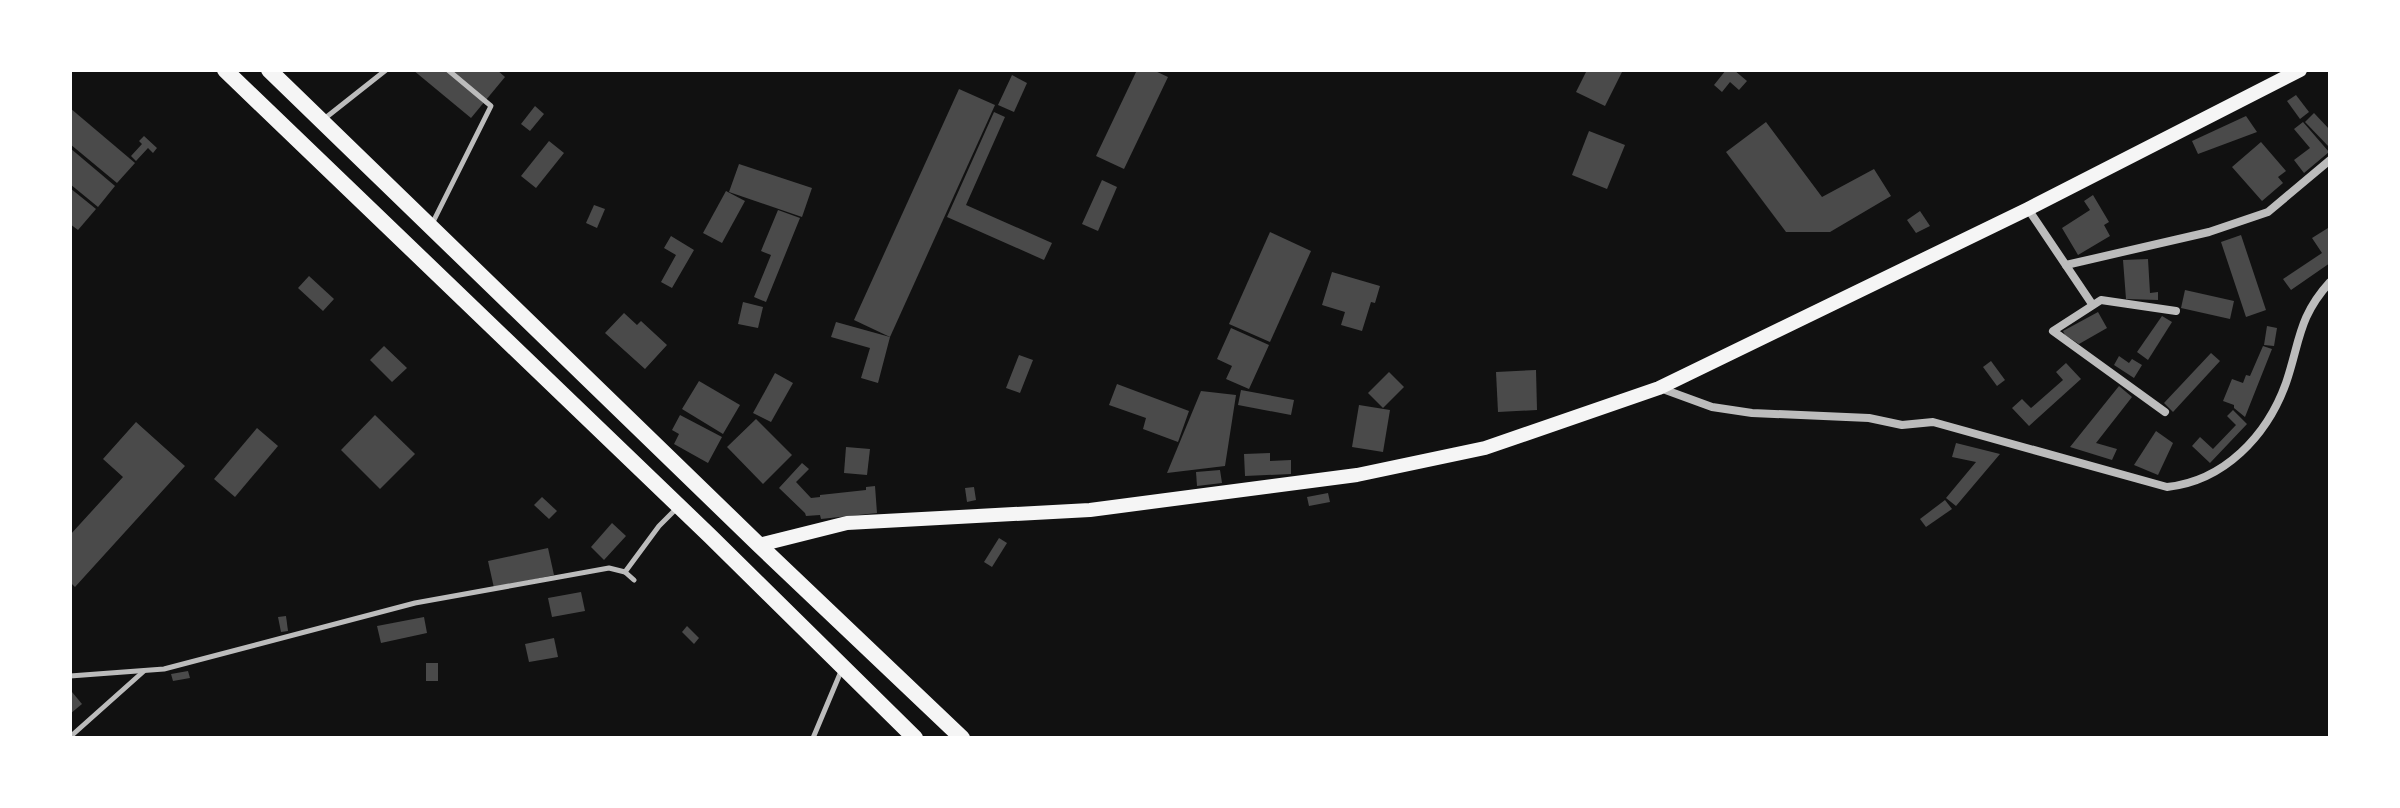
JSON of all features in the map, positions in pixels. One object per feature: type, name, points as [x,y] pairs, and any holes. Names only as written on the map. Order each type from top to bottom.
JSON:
[{"type":"highway","points":[[225,70],[679,506],[915,738]]},
{"type":"highway","points":[[269,70],[962,738]]},
{"type":"main road","points":[[759,545],[847,523],[1090,510],[1357,475],[1485,448],[1659,388],[2028,209],[2300,70]]},
{"type":"street","points":[[2066,265],[2209,232],[2268,212],[2330,160]]},
{"type":"street","points":[[2028,209],[2092,304]]},
{"type":"street","points":[[1659,388],[1712,407],[1752,413],[1869,418],[1902,425],[1933,422],[2167,487],[2188,485],[2231,462],[2268,423],[2286,384],[2305,316],[2330,282]]},
{"type":"street","points":[[2165,412],[2054,333],[2055,329],[2101,300],[2176,311]]},
{"type":"lane","points":[[322,121],[386,70]]},
{"type":"lane","points":[[431,227],[491,106],[448,70]]},
{"type":"lane","points":[[625,572],[659,526],[679,506]]},
{"type":"lane","points":[[70,676],[164,669],[415,603],[609,568],[625,572],[634,580]]},
{"type":"lane","points":[[813,738],[842,667]]},
{"type":"lane","points":[[70,737],[145,670]]},
{"type":"building","points":[[413,70],[497,70],[505,77],[471,118]]},
{"type":"building","points":[[1137,70],[1153,70],[1168,77],[1124,169],[1096,156]]},
{"type":"building","points":[[1587,70],[1623,70],[1605,106],[1576,92]]},
{"type":"building","points":[[1726,70],[1734,70],[1747,81],[1739,90],[1730,82],[1722,92],[1714,85]]},
{"type":"building","points":[[1012,75],[1027,83],[1014,112],[998,105]]},
{"type":"building","points":[[959,89],[995,105],[890,337],[854,320]]},
{"type":"building","points":[[2296,95],[2309,112],[2300,119],[2287,101]]},
{"type":"building","points":[[535,106],[544,114],[530,131],[521,124]]},
{"type":"building","points":[[70,108],[135,163],[117,183],[70,144]]},
{"type":"building","points":[[994,112],[1005,117],[966,205],[1052,243],[1044,260],[947,217]]},
{"type":"building","points":[[2314,113],[2330,130],[2330,148],[2305,122]]},
{"type":"building","points":[[2246,116],[2257,132],[2198,154],[2192,141]]},
{"type":"building","points":[[1766,122],[1822,197],[1874,169],[1891,196],[1830,232],[1786,232],[1726,152]]},
{"type":"building","points":[[2303,122],[2329,152],[2304,173],[2294,160],[2310,148],[2294,129]]},
{"type":"building","points":[[1589,131],[1625,145],[1607,189],[1572,175]]},
{"type":"building","points":[[144,136],[157,148],[153,153],[148,148],[136,161],[131,156],[142,144],[139,141]]},
{"type":"building","points":[[549,141],[564,153],[536,188],[521,176]]},
{"type":"building","points":[[2261,142],[2286,171],[2278,177],[2283,183],[2262,201],[2232,167]]},
{"type":"building","points":[[70,148],[115,186],[98,207],[70,184]]},
{"type":"building","points":[[739,164],[812,188],[802,217],[729,192]]},
{"type":"building","points":[[1102,180],[1117,187],[1098,231],[1082,224]]},
{"type":"building","points":[[70,188],[96,209],[78,230],[70,224]]},
{"type":"building","points":[[726,191],[745,201],[722,243],[703,233]]},
{"type":"building","points":[[2093,195],[2109,222],[2104,225],[2110,236],[2078,255],[2062,228],[2090,210],[2084,201]]},
{"type":"building","points":[[594,205],[605,209],[597,228],[586,223]]},
{"type":"building","points":[[778,210],[800,218],[766,302],[754,297],[771,255],[761,251]]},
{"type":"building","points":[[1920,211],[1930,226],[1916,233],[1907,220]]},
{"type":"building","points":[[2328,228],[2330,263],[2291,290],[2283,279],[2322,253],[2312,238]]},
{"type":"building","points":[[1270,232],[1311,251],[1270,342],[1229,324]]},
{"type":"building","points":[[2241,235],[2266,310],[2246,317],[2221,242]]},
{"type":"building","points":[[671,236],[694,250],[672,288],[661,282],[676,255],[664,248]]},
{"type":"building","points":[[2148,259],[2150,293],[2158,292],[2158,300],[2126,299],[2123,260]]},
{"type":"building","points":[[1332,272],[1380,286],[1375,303],[1371,302],[1362,331],[1341,325],[1345,312],[1322,305]]},
{"type":"building","points":[[309,276],[334,299],[323,311],[298,288]]},
{"type":"building","points":[[2185,290],[2234,301],[2230,319],[2181,308]]},
{"type":"building","points":[[743,302],[763,307],[758,328],[738,324]]},
{"type":"building","points":[[2098,312],[2107,328],[2079,344],[2065,335],[2063,331]]},
{"type":"building","points":[[624,313],[637,325],[641,321],[667,345],[645,369],[605,333]]},
{"type":"building","points":[[2162,316],[2172,322],[2148,360],[2137,352]]},
{"type":"building","points":[[836,322],[890,337],[878,383],[861,378],[870,348],[831,337]]},
{"type":"building","points":[[2267,326],[2277,328],[2274,346],[2264,345]]},
{"type":"building","points":[[1231,328],[1269,345],[1249,389],[1226,379],[1232,366],[1217,359]]},
{"type":"building","points":[[384,346],[407,368],[392,382],[370,360]]},
{"type":"building","points":[[2263,346],[2272,349],[2245,417],[2234,405],[2223,401],[2232,379],[2243,383],[2246,375],[2250,376]]},
{"type":"building","points":[[2211,353],[2220,361],[2173,412],[2164,403]]},
{"type":"building","points":[[1019,355],[1033,360],[1020,393],[1006,388]]},
{"type":"building","points":[[2119,356],[2129,363],[2132,359],[2142,365],[2134,378],[2114,365]]},
{"type":"building","points":[[1991,361],[2005,380],[1997,386],[1983,367]]},
{"type":"building","points":[[2066,363],[2081,379],[2029,426],[2012,408],[2022,399],[2031,408],[2063,380],[2056,372]]},
{"type":"building","points":[[1536,370],[1537,410],[1498,412],[1496,372]]},
{"type":"building","points":[[1389,372],[1404,387],[1383,408],[1368,393]]},
{"type":"building","points":[[775,373],[793,383],[771,422],[753,413]]},
{"type":"building","points":[[699,381],[740,405],[723,434],[682,409]]},
{"type":"building","points":[[1117,384],[1189,411],[1178,442],[1143,429],[1146,418],[1109,405]]},
{"type":"building","points":[[2119,386],[2132,397],[2096,443],[2117,449],[2112,460],[2070,447]]},
{"type":"building","points":[[1241,390],[1294,400],[1291,415],[1238,405]]},
{"type":"building","points":[[1201,391],[1236,395],[1225,466],[1167,473]]},
{"type":"building","points":[[1359,405],[1390,410],[1383,452],[1352,447]]},
{"type":"building","points":[[2233,410],[2247,424],[2210,463],[2192,446],[2200,437],[2213,449],[2236,425],[2227,416]]},
{"type":"building","points":[[375,415],[415,454],[380,489],[341,450]]},
{"type":"building","points":[[680,415],[722,437],[708,463],[674,444],[679,434],[672,430]]},
{"type":"building","points":[[756,419],[792,455],[763,484],[727,447]]},
{"type":"building","points":[[136,422],[185,466],[75,587],[70,582],[70,535],[123,477],[103,459]]},
{"type":"building","points":[[257,428],[278,446],[235,497],[214,479]]},
{"type":"building","points":[[2156,431],[2173,443],[2158,475],[2134,465]]},
{"type":"building","points":[[1956,443],[2000,454],[1956,506],[1946,498],[1976,462],[1952,457]]},
{"type":"building","points":[[846,447],[870,449],[867,475],[844,473]]},
{"type":"building","points":[[1270,453],[1270,461],[1291,460],[1291,474],[1245,476],[1244,454]]},
{"type":"building","points":[[802,463],[809,469],[796,482],[811,498],[875,486],[877,513],[821,519],[820,515],[806,516],[779,488]]},
{"type":"building","points":[[1220,470],[1222,483],[1197,486],[1196,472]]},
{"type":"building","points":[[974,487],[976,500],[967,502],[965,488]]},
{"type":"building","points":[[1328,493],[1330,502],[1309,506],[1307,497]]},
{"type":"building","points":[[542,497],[557,511],[549,519],[534,505]]},
{"type":"building","points":[[1945,500],[1952,509],[1926,527],[1920,519]]},
{"type":"building","points":[[612,523],[626,536],[604,560],[591,547]]},
{"type":"building","points":[[999,538],[1007,543],[992,567],[984,562]]},
{"type":"building","points":[[548,548],[554,575],[494,588],[488,561]]},
{"type":"building","points":[[581,592],[585,611],[552,617],[548,598]]},
{"type":"building","points":[[286,616],[288,631],[281,632],[278,617]]},
{"type":"building","points":[[424,617],[427,633],[381,643],[377,626]]},
{"type":"building","points":[[687,626],[699,638],[694,644],[682,632]]},
{"type":"building","points":[[554,638],[558,657],[529,662],[525,644]]},
{"type":"building","points":[[426,663],[438,663],[438,681],[426,681]]},
{"type":"building","points":[[188,671],[190,678],[173,681],[171,674]]},
{"type":"building","points":[[72,692],[82,704],[70,714],[70,694]]}]
